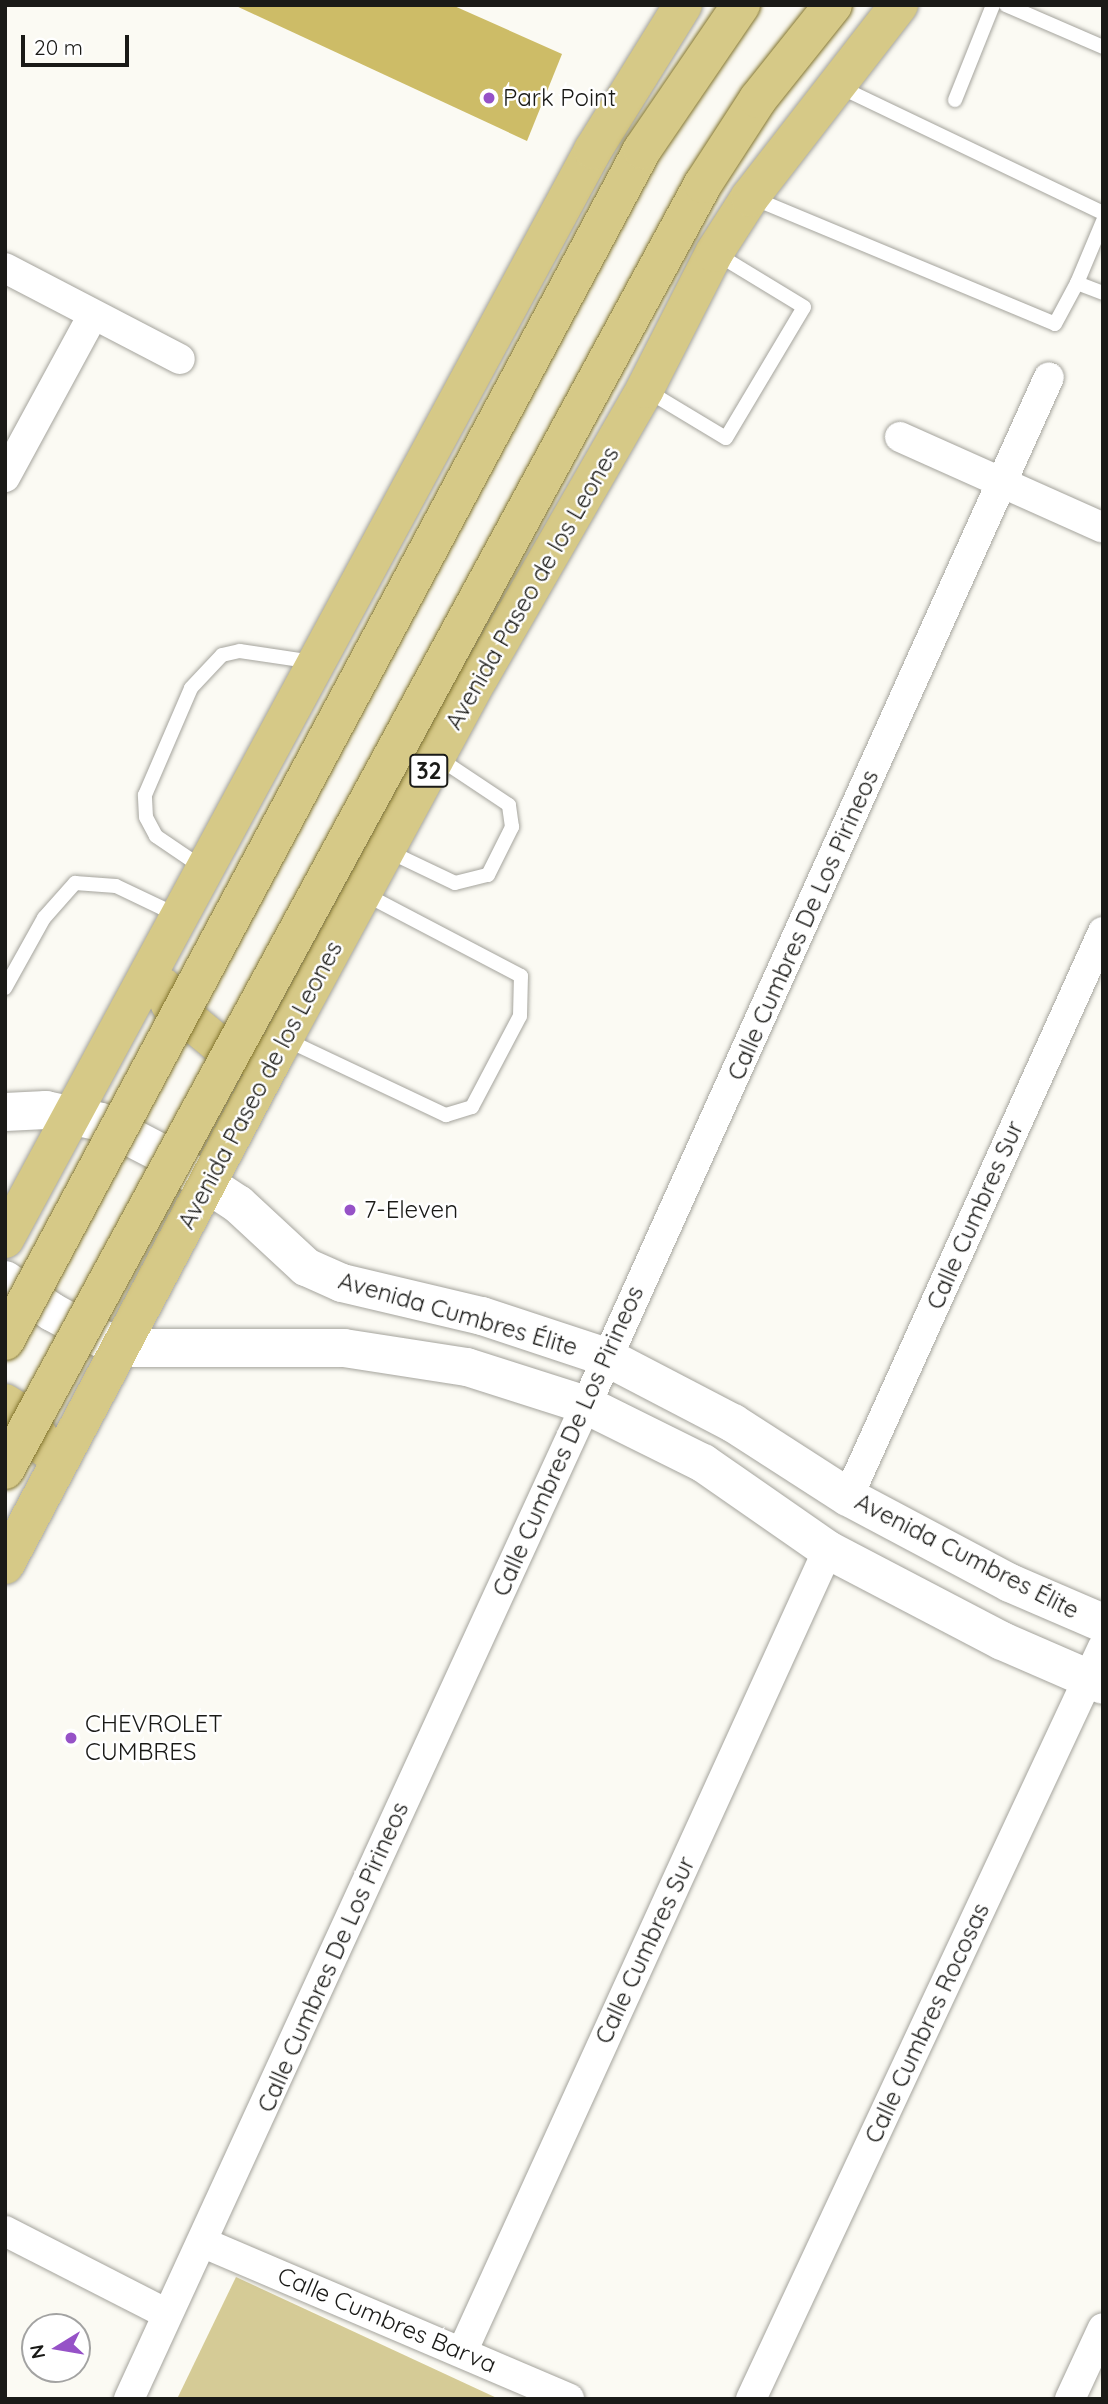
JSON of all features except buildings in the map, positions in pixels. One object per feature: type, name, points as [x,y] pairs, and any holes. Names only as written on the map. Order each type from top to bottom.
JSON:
[{"type":"main road","points":[[5,1239],[71,1113],[182,918],[314,662],[593,150],[683,5]]},
{"type":"main road","points":[[5,1341],[642,150],[741,5]]},
{"type":"main road","points":[[5,1470],[366,795],[702,184],[758,99],[832,5]]},
{"type":"main road","name":"Avenida Paseo de los Leones","points":[[5,1565],[436,757],[645,389],[714,253],[750,197],[900,5]]},
{"type":"main road","points":[[160,957],[161,982],[170,1004],[190,1024],[242,1055],[281,1046]]},
{"type":"main road","points":[[5,1403],[44,1437],[50,1460],[47,1489]]},
{"type":"street","points":[[5,268],[180,359]]},
{"type":"street","points":[[5,477],[93,315]]},
{"type":"street","name":"Calle Cumbres De Los Pirineos","points":[[129,2399],[167,2314],[204,2243],[586,1405],[1004,483],[1049,377]]},
{"type":"street","points":[[900,437],[1103,528]]},
{"type":"street","name":"Calle Cumbres Sur","points":[[848,1497],[1103,932]]},
{"type":"street","name":"Avenida Cumbres Élite","points":[[5,1112],[71,1113],[159,1152],[238,1204],[306,1268],[606,1357],[733,1423],[848,1497],[1010,1583],[1103,1623]]},
{"type":"street","name":"Avenida Cumbres Élite","points":[[5,1280],[52,1312],[119,1348],[344,1348],[467,1367],[586,1405],[703,1463],[828,1550],[1002,1641],[1098,1670]]},
{"type":"street","name":"Calle Cumbres Sur","points":[[463,2350],[828,1550]]},
{"type":"street","name":"Calle Cumbres Rocosas","points":[[751,2399],[1098,1670]]},
{"type":"street","points":[[5,2231],[167,2314]]},
{"type":"street","name":"Calle Cumbres Barva","points":[[204,2243],[463,2350],[569,2399]]},
{"type":"street","points":[[1070,2399],[1103,2328]]},
{"type":"lane","points":[[955,100],[993,5]]},
{"type":"lane","points":[[1006,5],[1103,47]]},
{"type":"lane","points":[[835,85],[1103,213]]},
{"type":"lane","points":[[750,197],[1055,324],[1077,283],[1103,221]]},
{"type":"lane","points":[[645,389],[726,438],[804,307],[714,253]]},
{"type":"lane","points":[[1077,283],[1103,293]]},
{"type":"lane","points":[[207,871],[156,836],[146,817],[151,772],[191,688],[204,669],[231,653],[314,662]]},
{"type":"lane","points":[[387,850],[456,883],[488,875],[513,827],[509,805],[436,757]]},
{"type":"lane","points":[[5,988],[44,918],[75,883],[116,886],[182,918]]},
{"type":"lane","points":[[281,1046],[446,1115],[472,1107],[520,1016],[521,976],[363,893]]},
{"type":"shaded area","points":[[236,2277],[499,2399],[177,2399]]},
{"type":"place","name":"Park Point","points":[[489,98]]},
{"type":"place","name":"7-Eleven","points":[[350,1210]]},
{"type":"place","name":"CHEVROLET CUMBRES","points":[[71,1738]]}]
